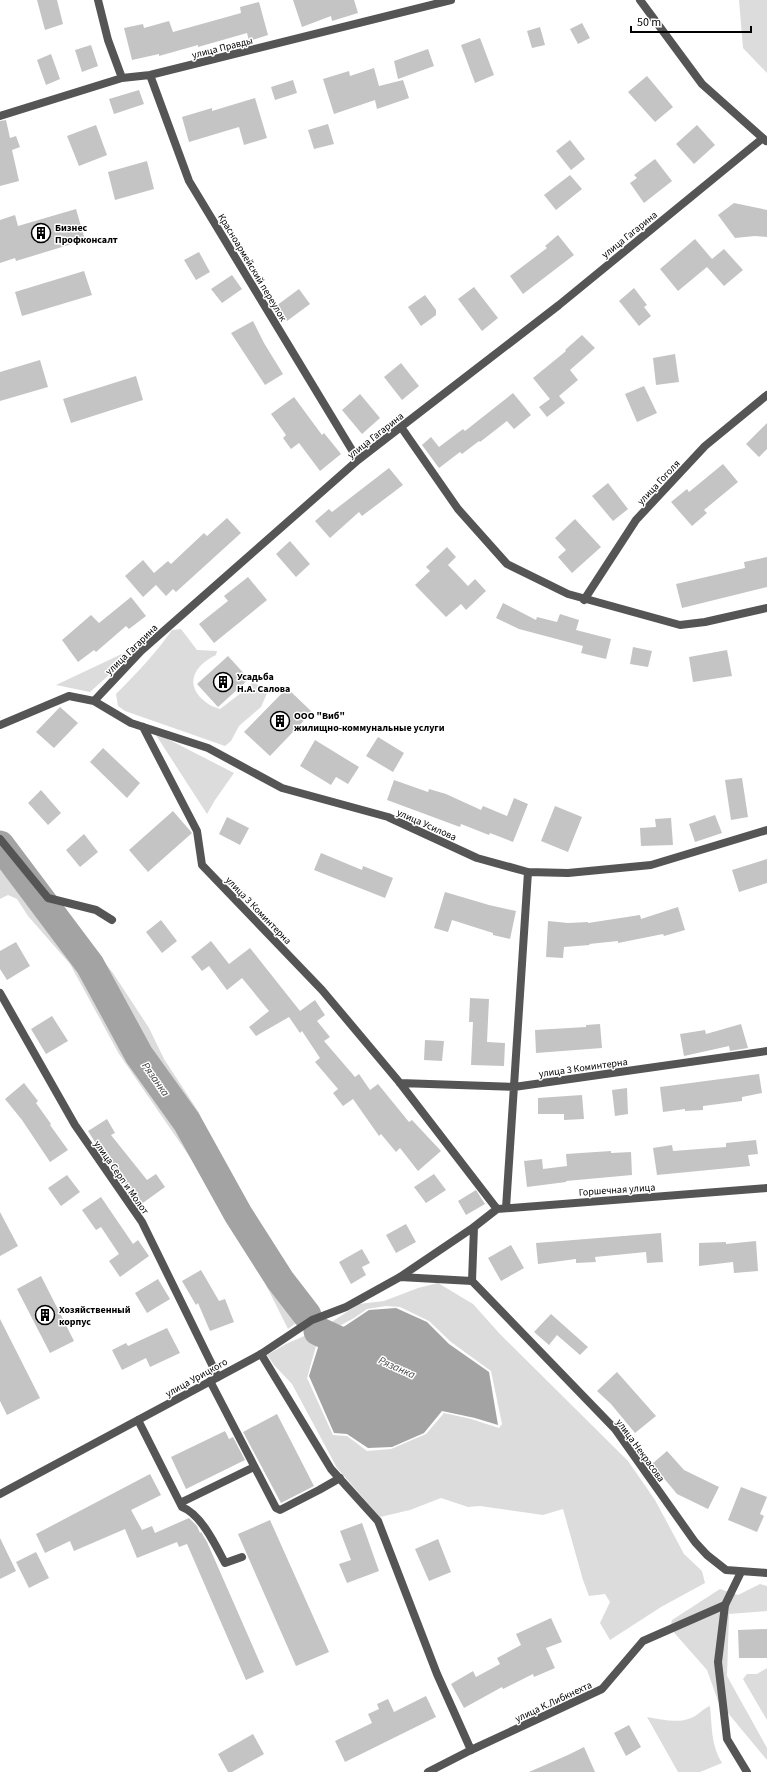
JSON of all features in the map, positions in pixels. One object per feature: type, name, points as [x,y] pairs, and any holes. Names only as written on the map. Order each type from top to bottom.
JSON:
[{"type":"street","points":[[98,0],[108,40],[122,78]]},
{"type":"street","name":"улица Правды","points":[[0,116],[122,78],[150,75],[451,0]]},
{"type":"street","points":[[640,0],[702,84],[765,140]]},
{"type":"street","name":"Красноармейский переулок","points":[[150,75],[189,181],[358,460]]},
{"type":"street","name":"улица Гагарина","points":[[94,701],[141,651],[358,460],[559,305],[765,140]]},
{"type":"street","name":"улица Гоголя","points":[[584,600],[636,520],[705,446],[767,395]]},
{"type":"street","points":[[401,427],[458,509],[507,564],[568,594],[584,600],[680,625],[705,622],[767,608]]},
{"type":"street","points":[[0,725],[69,696],[94,701]]},
{"type":"street","name":"улица Усилова","points":[[94,701],[131,723],[208,748],[282,788],[388,818],[477,858],[528,872],[568,873],[651,865],[767,830]]},
{"type":"street","name":"улица 3 Коминтерна","points":[[143,727],[197,832],[202,864],[322,990],[400,1083],[497,1209]]},
{"type":"street","points":[[0,839],[48,898],[96,910],[112,920]]},
{"type":"street","points":[[506,1208],[528,872]]},
{"type":"street","name":"улица Серп и Молот","points":[[0,993],[75,1125],[142,1222],[254,1467],[276,1508],[280,1510],[340,1478]]},
{"type":"street","name":"улица 3 Коминтерна","points":[[400,1083],[514,1087],[767,1051]]},
{"type":"street","name":"Горшечная улица","points":[[497,1209],[767,1188]]},
{"type":"street","points":[[400,1277],[472,1281],[474,1227],[497,1209]]},
{"type":"street","name":"улица Урицкого","points":[[0,1494],[261,1354],[312,1320],[346,1307],[400,1277],[474,1227]]},
{"type":"street","name":"улица Некрасова","points":[[472,1281],[615,1429],[695,1542],[707,1555],[726,1570],[767,1573]]},
{"type":"street","points":[[261,1354],[331,1469],[378,1521],[437,1674],[471,1750]]},
{"type":"street","points":[[138,1420],[182,1507],[186,1508],[200,1522],[225,1563],[242,1557]]},
{"type":"street","points":[[180,1503],[254,1467]]},
{"type":"street","points":[[741,1572],[725,1605],[718,1662],[727,1740],[747,1772]]},
{"type":"street","name":"улица К.Либкнехта","points":[[428,1772],[471,1750],[602,1689],[643,1641],[725,1605]]},
{"type":"shaded area","points":[[739,0],[767,0],[767,73],[743,48]]},
{"type":"shaded area","points":[[181,629],[197,650],[217,651],[216,655],[204,662],[199,667],[193,684],[199,696],[213,707],[220,709],[253,682],[268,691],[261,707],[239,726],[231,741],[225,746],[125,711],[118,706],[116,694],[146,663],[172,630]]},
{"type":"shaded area","points":[[126,652],[129,657],[90,692],[56,685]]},
{"type":"shaded area","points":[[154,732],[234,773],[207,814]]},
{"type":"shaded area","points":[[0,851],[7,858],[35,903],[61,912],[69,918],[113,973],[149,1028],[164,1059],[198,1111],[242,1204],[259,1235],[317,1307],[288,1329],[253,1259],[196,1166],[119,1054],[70,964],[28,916],[17,899],[8,895],[0,899]]},
{"type":"shaded area","points":[[438,1283],[473,1304],[499,1333],[628,1461],[655,1500],[684,1554],[702,1571],[705,1583],[661,1607],[610,1640],[600,1623],[610,1602],[605,1594],[589,1596],[563,1509],[543,1515],[480,1506],[468,1507],[441,1498],[410,1510],[380,1517],[337,1468],[292,1384],[274,1365],[267,1355],[286,1344],[311,1333],[318,1339],[307,1378],[333,1435],[347,1436],[367,1451],[391,1449],[426,1434],[444,1413],[471,1419],[499,1428],[502,1424],[491,1371],[451,1342],[429,1321],[400,1307],[386,1306],[367,1309],[321,1336],[318,1331],[359,1304],[384,1301],[418,1288]]},
{"type":"shaded area","points":[[760,1584],[767,1586],[767,1611],[729,1614],[727,1676],[767,1748],[767,1760],[718,1701],[707,1670],[670,1628],[672,1620],[720,1589],[738,1595]]},
{"type":"shaded area","points":[[767,1668],[767,1720],[743,1679],[747,1674],[757,1674]]},
{"type":"shaded area","points":[[710,1706],[714,1743],[722,1763],[700,1772],[678,1772],[647,1717],[680,1721],[686,1720],[694,1717]]},
{"type":"water","points":[[396,1308],[427,1322],[449,1344],[489,1372],[498,1425],[475,1418],[442,1411],[424,1433],[392,1447],[368,1448],[347,1434],[334,1433],[309,1376],[321,1338],[345,1326],[369,1310]]},
{"type":"building","points":[[37,0],[57,0],[63,24],[45,30]]},
{"type":"building","points":[[293,0],[354,0],[358,13],[332,21],[331,16],[302,27]]},
{"type":"building","points":[[259,2],[268,35],[249,41],[247,33],[198,47],[198,45],[159,56],[159,54],[132,60],[124,28],[143,24],[144,28],[169,21],[173,32],[241,13],[240,7]]},
{"type":"building","points":[[582,23],[590,38],[578,44],[570,29]]},
{"type":"building","points":[[540,27],[545,45],[532,48],[527,31]]},
{"type":"building","points":[[480,38],[494,75],[475,83],[461,45]]},
{"type":"building","points":[[91,45],[98,66],[82,72],[75,50]]},
{"type":"building","points":[[428,49],[434,66],[398,79],[394,61]]},
{"type":"building","points":[[51,54],[60,79],[46,85],[37,60]]},
{"type":"building","points":[[374,68],[379,86],[403,80],[409,98],[377,109],[375,100],[334,114],[323,79],[349,71],[350,76]]},
{"type":"building","points":[[647,76],[673,107],[655,122],[628,92]]},
{"type":"building","points":[[293,80],[297,93],[275,100],[271,87]]},
{"type":"building","points":[[139,90],[144,104],[114,114],[109,99]]},
{"type":"building","points":[[255,98],[267,138],[244,145],[239,127],[189,142],[182,117],[212,108],[212,111]]},
{"type":"building","points":[[6,120],[10,138],[16,136],[20,147],[12,150],[19,181],[0,186],[0,121]]},
{"type":"building","points":[[328,124],[334,144],[314,149],[308,130]]},
{"type":"building","points":[[96,125],[107,155],[79,166],[67,136]]},
{"type":"building","points":[[697,125],[715,145],[694,164],[676,144]]},
{"type":"building","points":[[570,140],[585,159],[571,170],[556,151]]},
{"type":"building","points":[[655,159],[672,181],[644,203],[630,183],[637,178],[634,175]]},
{"type":"building","points":[[147,161],[154,189],[115,200],[108,172]]},
{"type":"building","points":[[570,175],[582,189],[556,210],[544,195]]},
{"type":"building","points":[[734,203],[767,210],[767,237],[755,236],[735,238],[718,215]]},
{"type":"building","name":"Бизнес Профконсалт","points":[[76,209],[85,240],[16,261],[15,258],[0,263],[0,220],[15,215],[18,226]]},
{"type":"building","points":[[558,235],[574,255],[523,294],[510,276],[547,248],[545,246]]},
{"type":"building","points":[[695,239],[712,259],[724,249],[743,270],[724,286],[707,267],[678,291],[660,269]]},
{"type":"building","points":[[199,252],[210,272],[196,280],[184,260]]},
{"type":"building","points":[[84,271],[92,295],[22,316],[15,292]]},
{"type":"building","points":[[232,275],[242,289],[222,303],[211,289]]},
{"type":"building","points":[[474,287],[498,318],[482,331],[458,299]]},
{"type":"building","points":[[634,288],[647,305],[644,307],[651,316],[639,326],[619,301]]},
{"type":"building","points":[[299,289],[310,304],[287,321],[276,306]]},
{"type":"building","points":[[425,295],[436,310],[436,315],[421,326],[408,307]]},
{"type":"building","points":[[253,321],[264,343],[283,374],[265,385],[231,333]]},
{"type":"building","points":[[582,335],[595,348],[570,370],[578,380],[559,396],[565,403],[547,417],[539,407],[550,399],[533,378],[566,351],[565,350]]},
{"type":"building","points":[[675,354],[679,382],[656,385],[653,358]]},
{"type":"building","points":[[40,360],[48,387],[0,401],[0,372]]},
{"type":"building","points":[[401,363],[419,386],[402,400],[384,377]]},
{"type":"building","points":[[136,376],[143,400],[71,423],[63,399]]},
{"type":"building","points":[[644,386],[657,413],[637,422],[625,394]]},
{"type":"building","points":[[513,393],[531,415],[514,429],[507,421],[480,442],[479,441],[462,454],[460,452],[439,468],[422,445],[431,437],[439,447],[463,429],[465,431]]},
{"type":"building","points":[[360,394],[380,418],[362,434],[342,410]]},
{"type":"building","points":[[294,397],[322,435],[324,433],[341,454],[320,471],[299,443],[291,449],[283,438],[286,435],[271,414]]},
{"type":"building","points":[[767,423],[767,449],[759,457],[746,444]]},
{"type":"building","points":[[723,464],[738,482],[704,510],[707,513],[692,526],[671,502],[687,489],[689,492]]},
{"type":"building","points":[[389,468],[403,485],[362,516],[359,512],[330,538],[315,521],[329,509],[332,512]]},
{"type":"building","points":[[608,483],[628,509],[613,521],[592,496]]},
{"type":"building","points":[[227,518],[241,533],[176,592],[173,589],[166,596],[156,585],[143,597],[125,576],[143,560],[154,573],[168,561],[171,564],[204,533],[207,536]]},
{"type":"building","points":[[575,519],[601,547],[572,573],[558,557],[566,550],[555,538]]},
{"type":"building","points":[[290,541],[310,564],[296,577],[276,554]]},
{"type":"building","points":[[447,547],[456,557],[448,565],[468,586],[475,579],[486,591],[466,610],[461,604],[446,617],[415,585],[430,571],[426,567]]},
{"type":"building","points":[[767,557],[767,587],[682,608],[676,584],[745,568],[744,562]]},
{"type":"building","points":[[248,577],[267,600],[214,643],[199,624],[228,601],[224,596]]},
{"type":"building","points":[[131,597],[146,616],[129,629],[126,626],[96,652],[94,650],[78,662],[62,640],[91,615],[99,623]]},
{"type":"building","points":[[503,603],[536,620],[537,617],[557,622],[560,614],[579,620],[576,630],[611,639],[606,659],[581,653],[583,646],[519,629],[496,618]]},
{"type":"building","points":[[633,647],[652,651],[648,667],[630,664]]},
{"type":"building","points":[[727,650],[732,676],[693,682],[689,657]]},
{"type":"building","name":"Усадьба Н.А. Салова","points":[[228,656],[249,679],[218,707],[197,684]]},
{"type":"building","name":"ООО \"Виб\" жилищно-коммунальные услуги","points":[[287,688],[312,712],[270,756],[244,732]]},
{"type":"building","points":[[60,707],[78,723],[54,748],[36,732]]},
{"type":"building","points":[[378,737],[404,753],[393,772],[366,756]]},
{"type":"building","points":[[315,740],[359,767],[348,784],[336,777],[331,785],[300,766]]},
{"type":"building","points":[[103,748],[140,783],[127,798],[90,762]]},
{"type":"building","points":[[742,778],[748,817],[731,820],[725,780]]},
{"type":"building","points":[[394,780],[428,792],[429,789],[446,794],[481,810],[483,806],[507,816],[514,798],[528,804],[513,842],[490,833],[489,835],[461,824],[460,827],[387,800]]},
{"type":"building","points":[[41,790],[61,813],[48,825],[28,803]]},
{"type":"building","points":[[555,806],[582,817],[568,852],[541,841]]},
{"type":"building","points":[[173,811],[192,833],[148,872],[129,850]]},
{"type":"building","points":[[715,815],[722,833],[695,842],[689,824]]},
{"type":"building","points":[[227,817],[249,828],[240,845],[219,834]]},
{"type":"building","points":[[671,818],[673,845],[641,846],[640,828],[656,827],[655,819]]},
{"type":"building","points":[[84,834],[98,852],[80,867],[66,850]]},
{"type":"building","points":[[321,853],[362,870],[363,866],[393,878],[385,898],[314,870]]},
{"type":"building","points":[[767,859],[767,883],[739,892],[732,870]]},
{"type":"building","points":[[445,892],[516,911],[510,939],[493,935],[493,933],[452,920],[448,932],[434,928]]},
{"type":"building","points":[[678,907],[685,930],[664,936],[663,934],[618,943],[618,941],[564,947],[563,958],[546,957],[548,921],[588,923],[640,915],[641,919]]},
{"type":"building","points":[[161,920],[177,941],[162,953],[146,932]]},
{"type":"building","points":[[211,941],[229,964],[250,948],[300,1011],[315,1000],[325,1015],[317,1021],[330,1037],[324,1041],[355,1077],[359,1074],[370,1090],[378,1084],[409,1122],[412,1120],[441,1151],[418,1171],[400,1148],[396,1152],[381,1134],[379,1136],[353,1099],[343,1106],[333,1093],[338,1089],[315,1062],[320,1058],[302,1031],[300,1033],[289,1017],[256,1036],[249,1027],[269,1011],[242,978],[227,990],[209,966],[202,971],[191,957]]},
{"type":"building","points":[[16,942],[30,966],[7,980],[0,969],[0,951]]},
{"type":"building","points":[[470,998],[489,999],[487,1042],[505,1043],[504,1066],[471,1065],[473,1022],[469,1022]]},
{"type":"building","points":[[52,1016],[68,1041],[46,1054],[31,1029]]},
{"type":"building","points":[[600,1024],[602,1048],[536,1053],[535,1030],[586,1027],[586,1025]]},
{"type":"building","points":[[741,1024],[748,1048],[730,1051],[729,1046],[684,1056],[680,1034],[705,1030],[706,1034]]},
{"type":"building","points":[[425,1040],[444,1041],[442,1061],[424,1060]]},
{"type":"building","points":[[759,1074],[762,1093],[742,1097],[742,1101],[703,1106],[703,1110],[685,1111],[685,1109],[663,1112],[660,1087]]},
{"type":"building","points":[[24,1083],[38,1101],[36,1103],[68,1150],[50,1162],[22,1120],[5,1099]]},
{"type":"building","points":[[627,1088],[628,1114],[615,1116],[612,1090]]},
{"type":"building","points":[[582,1095],[584,1119],[564,1120],[564,1114],[538,1114],[538,1098]]},
{"type":"building","points":[[107,1119],[115,1133],[111,1135],[147,1180],[156,1174],[165,1187],[140,1205],[119,1175],[118,1176],[112,1169],[88,1131]]},
{"type":"building","points":[[756,1140],[758,1154],[748,1155],[750,1166],[657,1175],[653,1148],[672,1145],[673,1151],[726,1147],[726,1143]]},
{"type":"building","points":[[611,1151],[611,1153],[631,1152],[632,1175],[566,1181],[527,1187],[524,1161],[542,1159],[543,1169],[567,1166],[566,1154]]},
{"type":"building","points":[[434,1174],[446,1190],[426,1203],[414,1187]]},
{"type":"building","points":[[67,1175],[80,1192],[61,1206],[48,1188]]},
{"type":"building","points":[[476,1190],[485,1204],[466,1215],[458,1201]]},
{"type":"building","points":[[101,1197],[133,1244],[138,1240],[149,1256],[120,1277],[109,1261],[119,1254],[101,1227],[96,1230],[82,1210]]},
{"type":"building","points":[[0,1212],[18,1246],[0,1256]]},
{"type":"building","points":[[406,1224],[416,1242],[396,1253],[386,1235]]},
{"type":"building","points":[[661,1233],[663,1262],[647,1263],[646,1252],[595,1257],[596,1262],[576,1263],[576,1259],[538,1264],[536,1243]]},
{"type":"building","points":[[756,1241],[758,1271],[734,1273],[733,1262],[699,1266],[699,1243],[726,1242],[726,1244]]},
{"type":"building","points":[[511,1245],[524,1268],[501,1281],[488,1258]]},
{"type":"building","points":[[362,1249],[370,1263],[362,1267],[366,1275],[351,1284],[339,1262]]},
{"type":"building","points":[[201,1270],[219,1301],[225,1299],[234,1322],[210,1331],[198,1303],[196,1305],[182,1281]]},
{"type":"building","name":"Хозяйственный корпус","points":[[41,1276],[74,1341],[50,1353],[17,1289]]},
{"type":"building","points":[[158,1279],[170,1299],[147,1313],[135,1293]]},
{"type":"building","points":[[551,1314],[588,1347],[580,1355],[557,1335],[549,1345],[534,1332]]},
{"type":"building","points":[[0,1319],[40,1398],[7,1415],[0,1401]]},
{"type":"building","points":[[167,1328],[180,1353],[150,1367],[146,1358],[122,1370],[112,1350],[126,1343],[128,1346]]},
{"type":"building","points":[[617,1372],[656,1416],[635,1433],[611,1404],[597,1391]]},
{"type":"building","points":[[277,1414],[314,1486],[281,1503],[243,1432]]},
{"type":"building","points":[[225,1431],[229,1439],[233,1437],[245,1460],[186,1489],[171,1457]]},
{"type":"building","points":[[667,1451],[684,1470],[719,1487],[708,1509],[677,1494],[652,1464]]},
{"type":"building","points":[[150,1474],[161,1495],[131,1510],[142,1530],[152,1526],[155,1533],[189,1518],[197,1526],[207,1542],[264,1672],[246,1680],[187,1544],[179,1547],[177,1542],[137,1558],[125,1529],[74,1551],[70,1541],[45,1553],[36,1534]]},
{"type":"building","points":[[741,1487],[767,1497],[760,1514],[764,1516],[757,1532],[728,1520]]},
{"type":"building","points":[[270,1520],[329,1652],[296,1666],[238,1534]]},
{"type":"building","points":[[362,1523],[379,1571],[347,1583],[339,1564],[351,1560],[340,1531]]},
{"type":"building","points":[[0,1538],[16,1571],[0,1579]]},
{"type":"building","points":[[438,1539],[451,1572],[429,1581],[415,1549]]},
{"type":"building","points":[[36,1552],[49,1578],[29,1588],[16,1562]]},
{"type":"building","points":[[551,1618],[562,1642],[546,1648],[555,1668],[534,1677],[533,1674],[503,1689],[502,1687],[464,1708],[451,1684],[473,1671],[476,1677],[500,1664],[497,1658],[521,1645],[516,1634]]},
{"type":"building","points":[[767,1629],[767,1658],[739,1658],[738,1630]]},
{"type":"building","points":[[426,1696],[436,1717],[345,1762],[335,1741],[372,1723],[368,1714],[379,1709],[377,1704],[388,1699],[394,1712]]},
{"type":"building","points":[[629,1725],[641,1747],[626,1756],[614,1733]]},
{"type":"building","points":[[253,1734],[264,1754],[232,1772],[228,1772],[218,1754]]},
{"type":"building","points":[[584,1747],[595,1772],[529,1772],[568,1755]]},
{"type":"waterway","name":"Рязанка","points":[[0,845],[90,965],[139,1055],[187,1122],[238,1214],[280,1280],[307,1315]]},
{"type":"waterway","name":"Рязанка","points":[[318,1331],[363,1352]]},
{"type":"place","name":"Бизнес Профконсалт","points":[[41,233]]},
{"type":"place","name":"Усадьба Н.А. Салова","points":[[223,682]]},
{"type":"place","name":"ООО \"Виб\" жилищно-коммунальные услуги","points":[[280,721]]},
{"type":"place","name":"Хозяйственный корпус","points":[[45,1315]]}]
